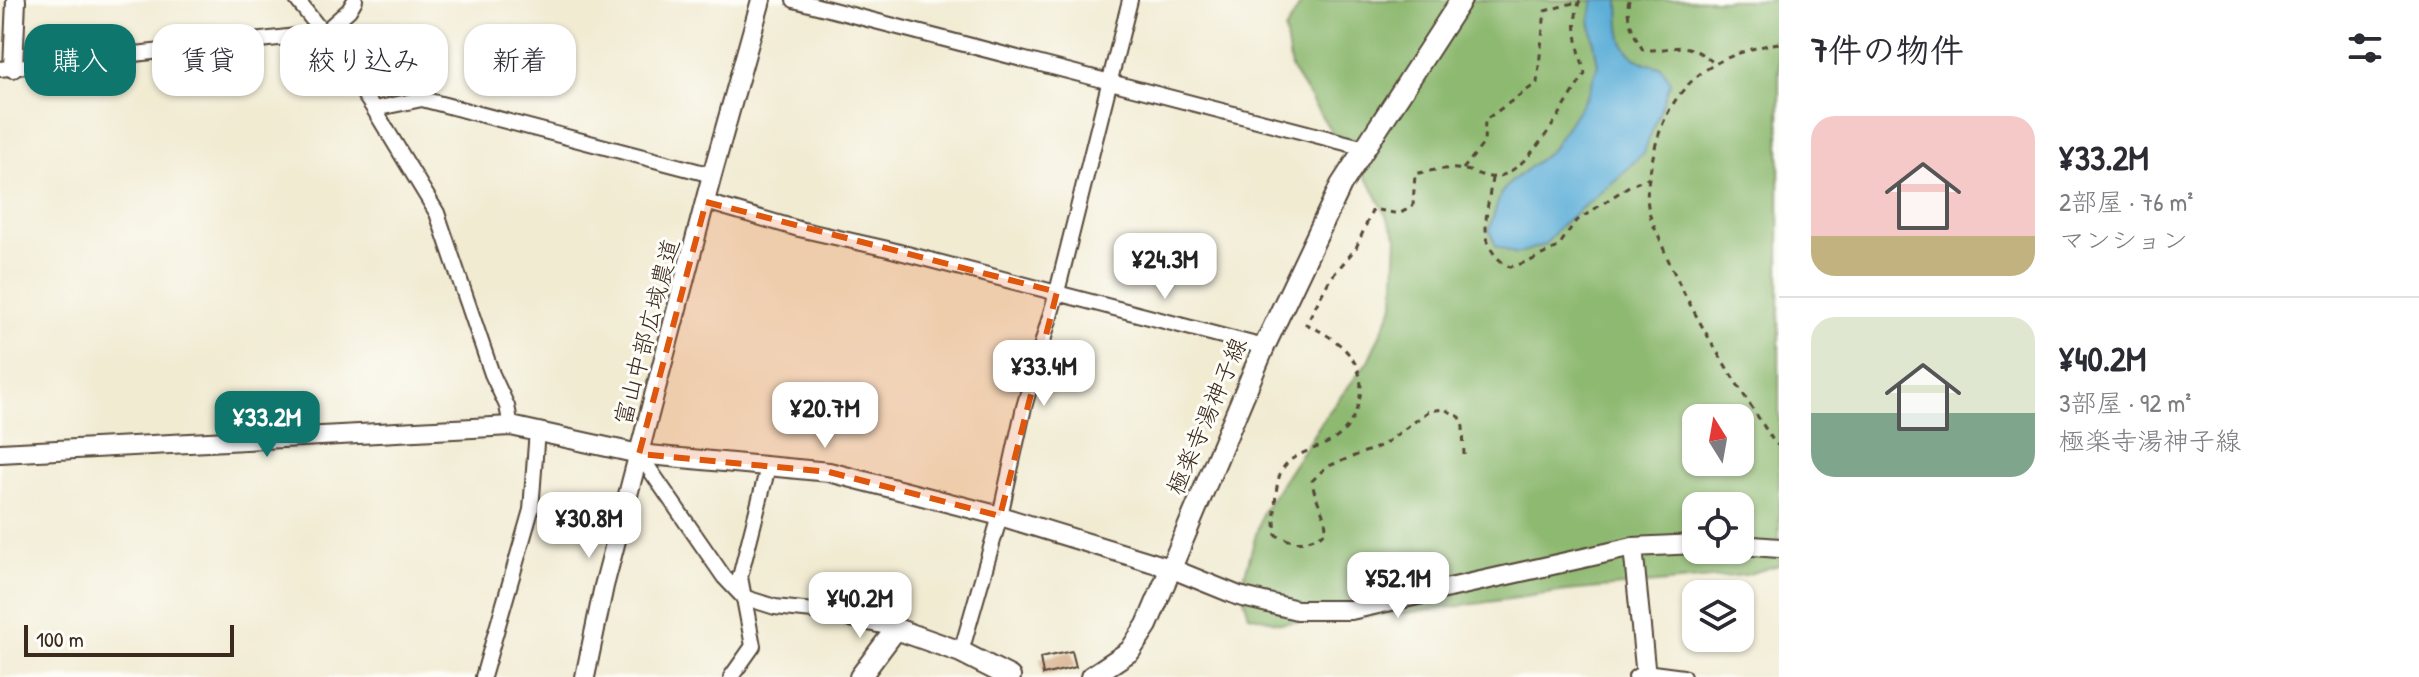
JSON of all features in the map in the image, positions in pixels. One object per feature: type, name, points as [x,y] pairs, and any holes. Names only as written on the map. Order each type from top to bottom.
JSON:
[{"type":"main road","name":"極楽寺湯神子線","points":[[1091,677],[1130,651],[1147,625],[1264,347],[1341,185],[1461,0]]},
{"type":"main road","points":[[860,677],[896,629],[961,652],[1010,677]]},
{"type":"street","points":[[16,0],[6,68],[280,38]]},
{"type":"street","points":[[297,0],[316,24]]},
{"type":"street","points":[[333,24],[355,0]]},
{"type":"street","name":"富山中部広域農道","points":[[585,677],[604,586],[761,0]]},
{"type":"street","points":[[794,0],[1365,148]]},
{"type":"street","points":[[961,652],[1000,516],[1024,407],[1057,292],[1130,0]]},
{"type":"street","points":[[365,96],[437,213],[492,374],[507,406],[511,426]]},
{"type":"street","points":[[374,109],[422,99],[712,175]]},
{"type":"street","points":[[706,202],[799,229],[888,249],[1264,347]]},
{"type":"street","points":[[0,453],[511,426],[639,454],[829,472],[1000,516],[1170,568],[1239,596],[1297,610],[1351,610],[1633,547],[1682,545]]},
{"type":"street","points":[[483,677],[531,510],[537,430]]},
{"type":"street","points":[[639,454],[724,577],[743,597],[775,607],[813,611],[896,629]]},
{"type":"street","points":[[731,677],[753,646],[740,577],[768,467]]},
{"type":"street","points":[[1754,546],[1779,548]]},
{"type":"street","points":[[1633,547],[1642,675],[1683,677]]},
{"type":"path","points":[[1463,169],[1484,143],[1485,120],[1537,83],[1545,11],[1580,0],[1575,32],[1585,74],[1548,134],[1531,154],[1507,172],[1492,178],[1463,169],[1415,174],[1413,206],[1399,214],[1373,209],[1356,248],[1330,279],[1306,324],[1330,335],[1353,359],[1362,379],[1359,403],[1353,420],[1341,434],[1326,444],[1295,456],[1282,470],[1274,515],[1276,535],[1290,543],[1312,540],[1326,532],[1326,522],[1312,481],[1326,467],[1383,445],[1429,411],[1444,409],[1460,417],[1464,455]]},
{"type":"path","points":[[1629,0],[1627,9],[1633,33],[1643,50],[1660,51],[1676,46],[1696,48],[1714,63]]},
{"type":"path","points":[[1779,43],[1753,48],[1714,63],[1679,93],[1657,133],[1649,177],[1648,210],[1674,273],[1741,392],[1779,446]]},
{"type":"path","points":[[1492,178],[1485,236],[1496,259],[1510,267],[1558,247],[1575,222],[1629,186],[1649,177]]},
{"type":"highlighted area","points":[[706,202],[1057,292],[1000,516],[829,472],[639,454]]},
{"type":"green space","points":[[1303,0],[1779,0],[1779,565],[1745,575],[1567,591],[1408,613],[1280,623],[1249,615],[1241,588],[1262,513],[1325,417],[1368,361],[1394,304],[1397,237],[1372,187],[1291,68],[1285,31]]},
{"type":"water","points":[[1593,0],[1619,0],[1621,35],[1629,52],[1636,58],[1661,67],[1671,82],[1644,152],[1560,226],[1545,245],[1516,254],[1496,246],[1489,230],[1501,193],[1552,149],[1588,94],[1598,65],[1590,20]]},
{"type":"building","points":[[1072,651],[1076,667],[1043,675],[1040,658]]}]
